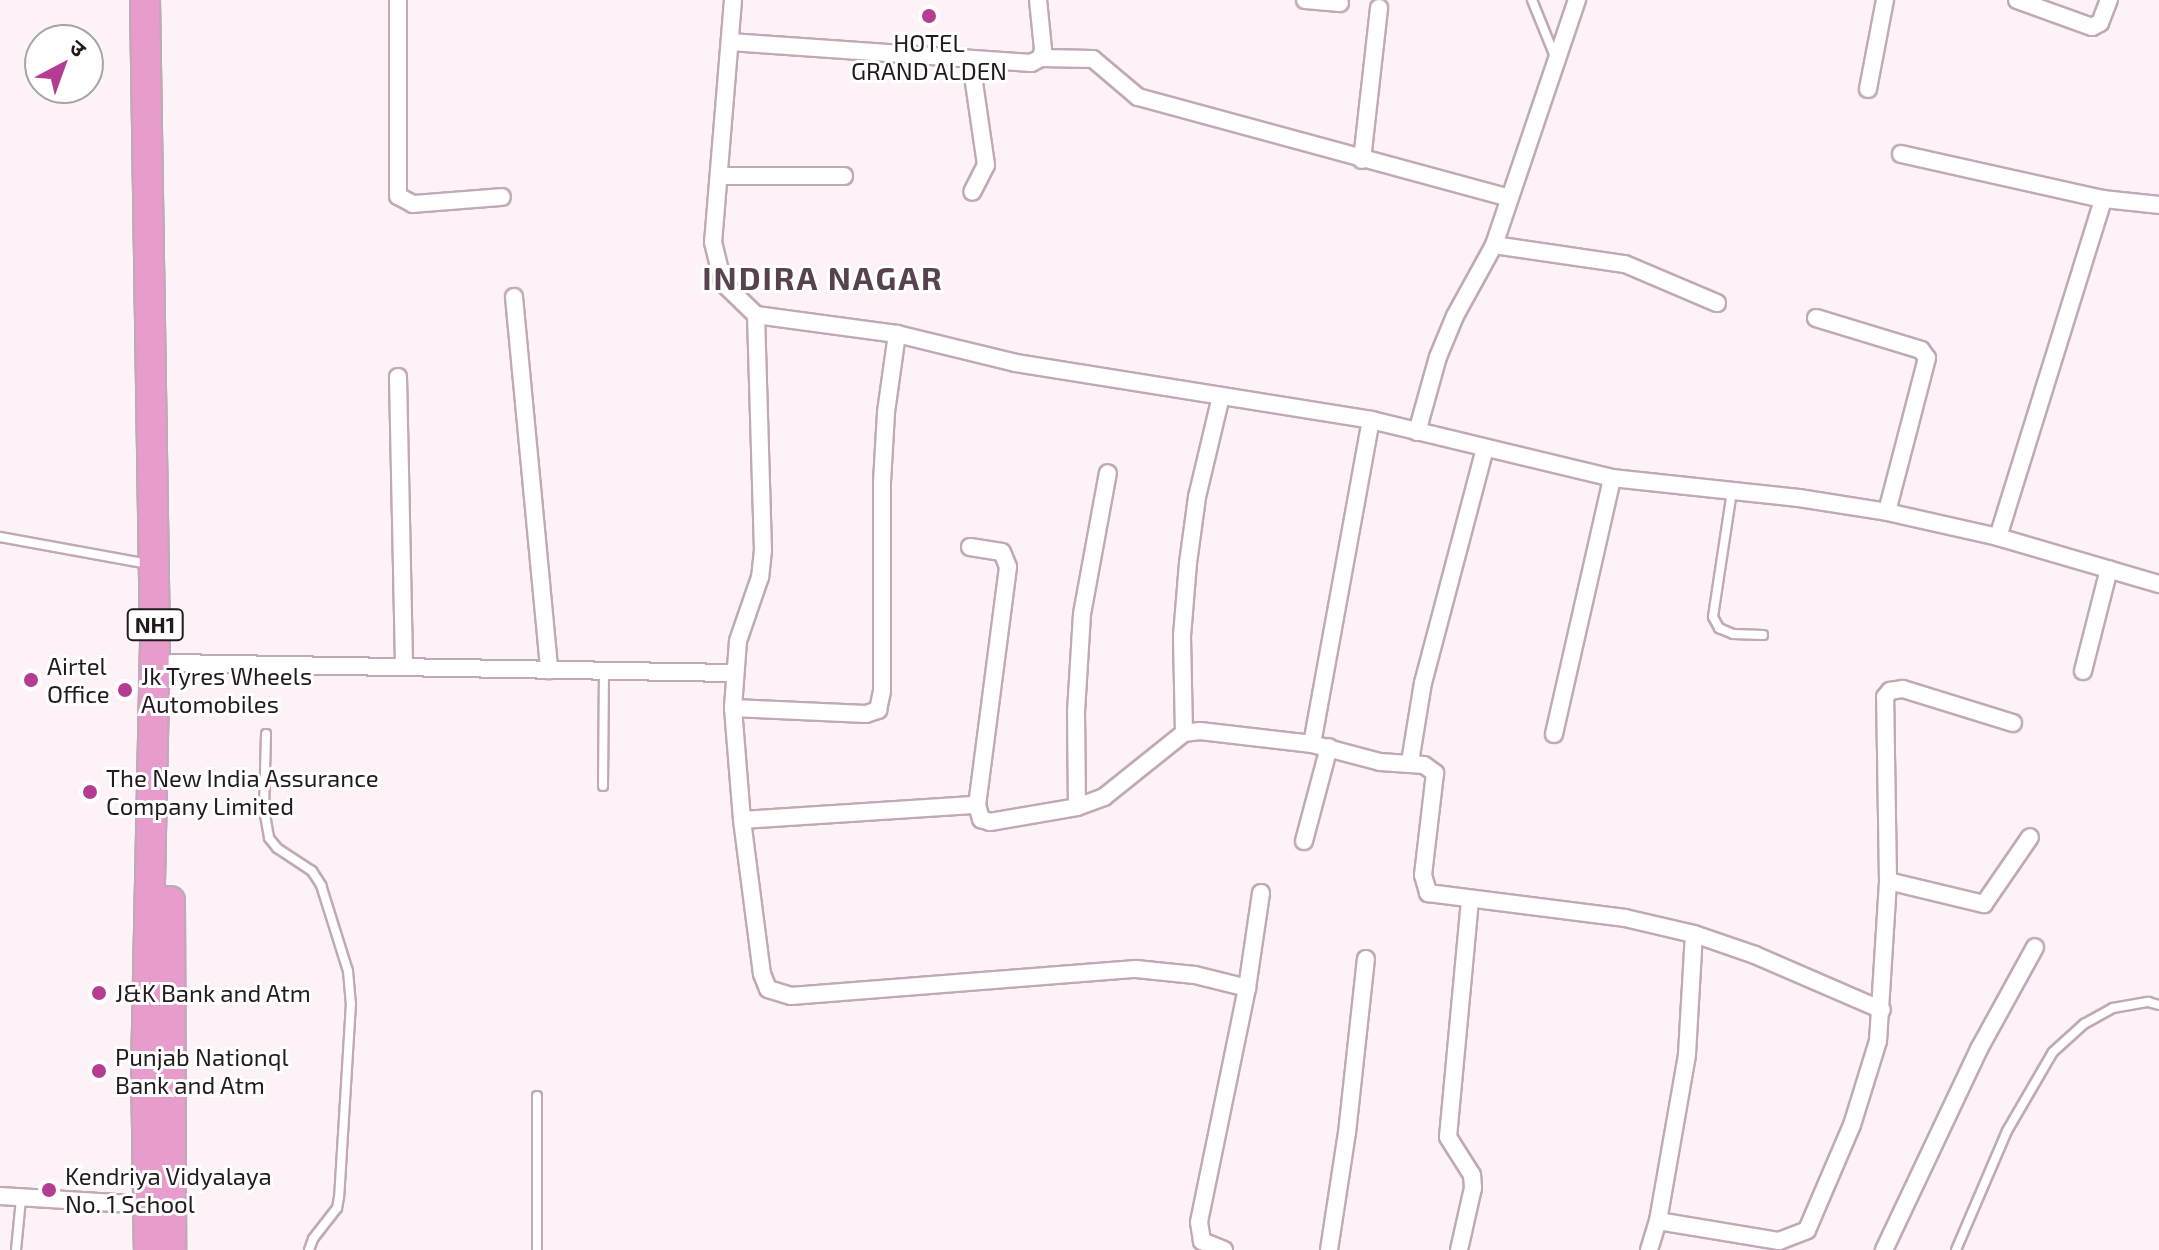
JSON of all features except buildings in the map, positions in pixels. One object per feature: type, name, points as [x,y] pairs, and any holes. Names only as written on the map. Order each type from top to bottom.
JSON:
[{"type":"highway","name":"NH1","points":[[145,0],[154,565],[154,790],[146,1066],[149,1250]]},
{"type":"highway","name":"NH1","points":[[160,0],[171,663],[171,1250]]},
{"type":"street","points":[[398,0],[398,196],[413,204],[502,197]]},
{"type":"street","points":[[733,0],[713,242],[716,265],[723,283],[756,315],[897,334],[1016,363],[1371,420],[1612,478],[1887,512],[1998,537],[2159,584]]},
{"type":"street","points":[[1038,0],[1041,58]]},
{"type":"street","points":[[1305,0],[1340,3]]},
{"type":"street","points":[[1417,432],[1438,357],[1494,245],[1507,197],[1577,0]]},
{"type":"street","points":[[1868,89],[1885,0]]},
{"type":"street","points":[[2017,0],[2092,27],[2100,23],[2109,0]]},
{"type":"street","points":[[1362,160],[1379,8]]},
{"type":"street","points":[[730,42],[971,62],[1031,63],[1041,58],[1093,59],[1138,97],[1507,197]]},
{"type":"street","points":[[971,62],[986,165],[972,192]]},
{"type":"street","points":[[1901,154],[2103,199],[2159,205]]},
{"type":"street","points":[[719,176],[844,176]]},
{"type":"street","points":[[1998,537],[2103,199]]},
{"type":"street","points":[[1494,245],[1625,264],[1717,303]]},
{"type":"street","points":[[514,297],[549,670]]},
{"type":"street","points":[[756,315],[763,550],[760,577],[738,641],[733,673],[733,708],[742,820],[762,974],[768,989],[791,996],[1136,969],[1195,975],[1247,988]]},
{"type":"street","points":[[1816,318],[1921,350],[1927,358],[1887,512]]},
{"type":"street","points":[[733,708],[866,714],[878,710],[882,691],[882,482],[886,412],[897,334]]},
{"type":"street","points":[[398,377],[404,667]]},
{"type":"street","points":[[1184,733],[1182,636],[1188,563],[1197,497],[1221,396]]},
{"type":"street","points":[[1312,744],[1371,420]]},
{"type":"street","points":[[1410,762],[1423,683],[1485,448]]},
{"type":"street","points":[[1077,807],[1076,712],[1082,614],[1108,473]]},
{"type":"street","points":[[1554,734],[1612,478]]},
{"type":"street","points":[[970,547],[1002,552],[1008,567],[977,805],[985,822],[1077,807],[1104,797],[1184,733],[1200,731],[1312,744],[1380,762],[1410,762],[1430,769],[1437,780],[1423,884],[1428,893],[1470,901],[1625,918],[1694,934],[1755,955],[1882,1010]]},
{"type":"street","points":[[2083,671],[2109,569]]},
{"type":"street","points":[[171,663],[733,673]]},
{"type":"street","points":[[1658,1221],[1779,1241],[1792,1239],[1807,1230],[1868,1079],[1882,1010],[1888,881],[1884,707],[1890,691],[1903,689],[2013,723]]},
{"type":"street","points":[[1304,841],[1329,747]]},
{"type":"street","points":[[742,820],[977,805]]},
{"type":"street","points":[[1888,881],[1984,904],[2030,837]]},
{"type":"street","points":[[1224,1250],[1202,1241],[1199,1222],[1247,988],[1261,893]]},
{"type":"street","points":[[1459,1250],[1473,1188],[1472,1175],[1448,1137],[1470,901]]},
{"type":"street","points":[[1649,1250],[1658,1221],[1687,1054],[1694,934]]},
{"type":"street","points":[[1884,1250],[1979,1049],[2035,947]]},
{"type":"street","points":[[1329,1250],[1347,1133],[1366,959]]},
{"type":"street","points":[[0,1196],[149,1205]]},
{"type":"lane","points":[[1532,0],[1556,59]]},
{"type":"lane","points":[[1732,491],[1713,617],[1719,628],[1733,634],[1763,635]]},
{"type":"lane","points":[[0,537],[154,565]]},
{"type":"lane","points":[[603,786],[604,671]]},
{"type":"lane","points":[[266,734],[264,809],[269,838],[277,848],[312,871],[321,885],[348,971],[351,1003],[339,1197],[337,1208],[313,1239],[309,1250]]},
{"type":"lane","points":[[1956,1250],[2007,1131],[2053,1052],[2084,1024],[2113,1008],[2148,1002],[2159,1005]]},
{"type":"lane","points":[[537,1096],[537,1250]]},
{"type":"lane","points":[[16,1250],[21,1199]]},
{"type":"place","name":"HOTEL GRAND ALDEN","points":[[929,16]]},
{"type":"place","name":"Airtel Office","points":[[31,680]]},
{"type":"place","name":"Jk Tyres Wheels Automobiles","points":[[125,690]]},
{"type":"place","name":"The New India Assurance Company Limited","points":[[90,792]]},
{"type":"place","name":"J&K Bank and Atm","points":[[99,993]]},
{"type":"place","name":"Punjab Nationql Bank and Atm","points":[[99,1071]]},
{"type":"place","name":"Kendriya Vidyalaya No. 1 School","points":[[49,1190]]},
{"type":"district","name":"INDIRA NAGAR","points":[[823,277]]}]
